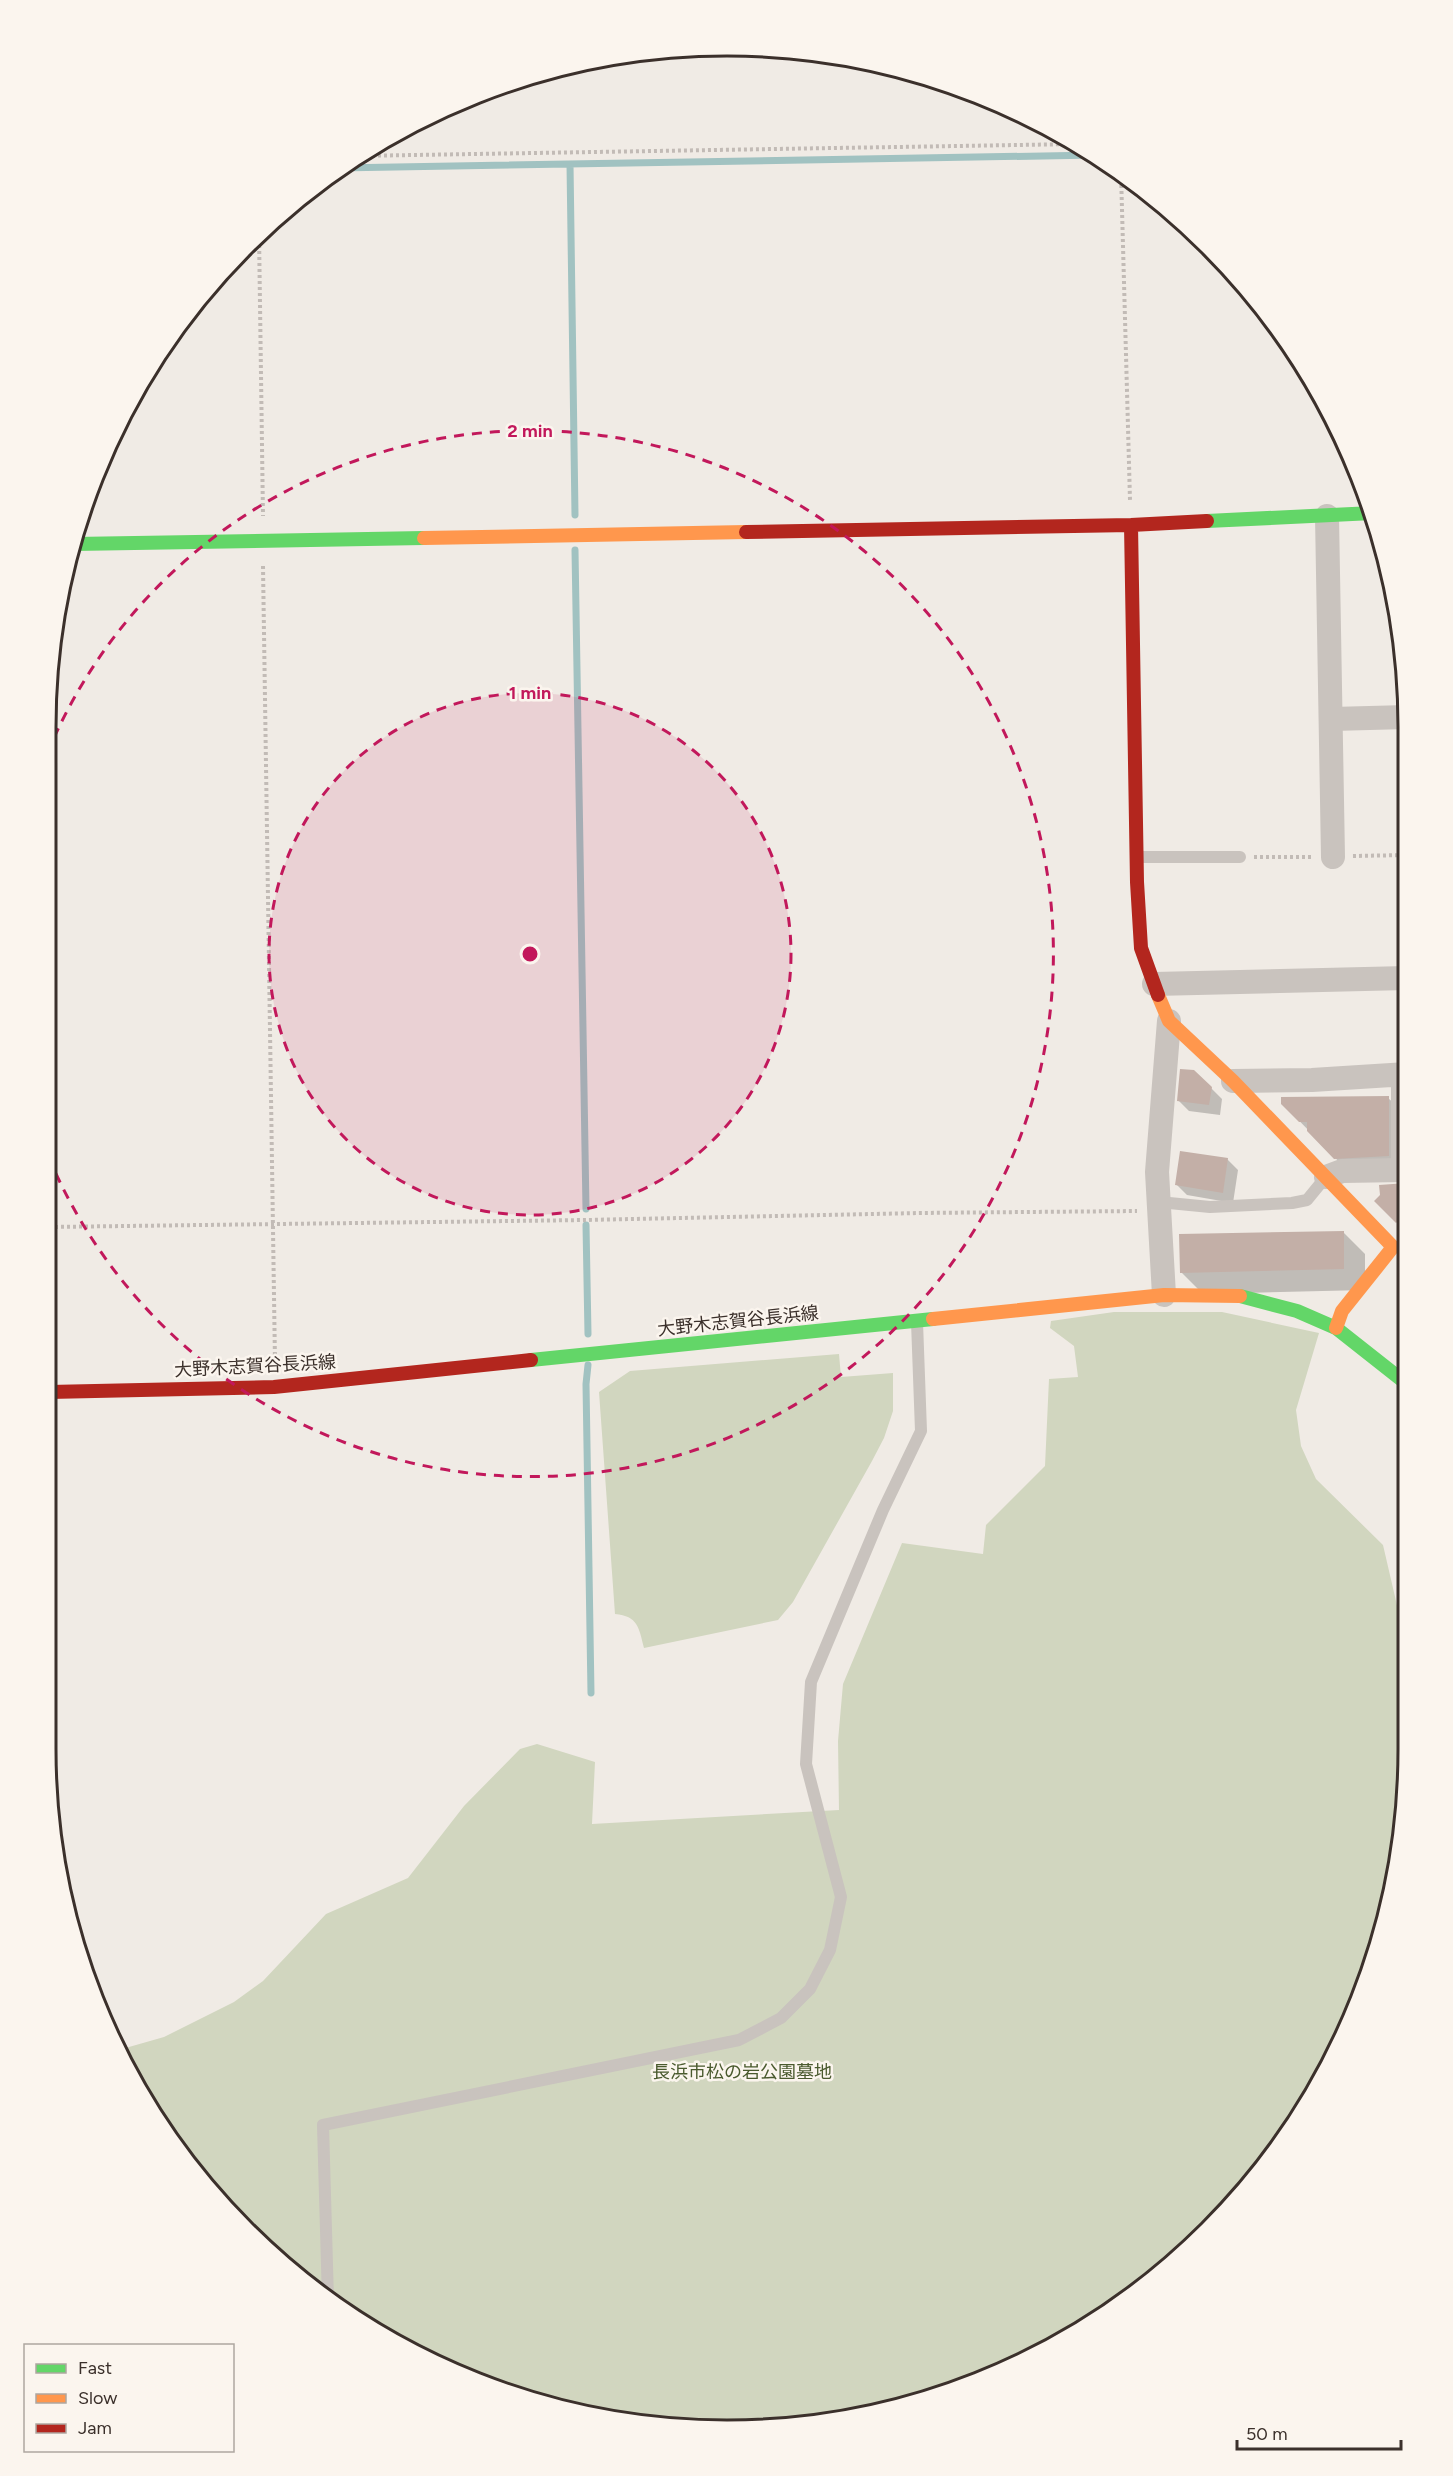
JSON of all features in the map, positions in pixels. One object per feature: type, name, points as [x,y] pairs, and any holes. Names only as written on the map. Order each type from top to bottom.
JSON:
[{"type":"street","points":[[81,544],[1131,525],[1363,514]]},
{"type":"street","points":[[1327,516],[1333,857]]},
{"type":"street","points":[[1131,525],[1137,857],[1141,948],[1154,984],[1169,1021],[1233,1081],[1326,1177],[1398,1238]]},
{"type":"street","points":[[1332,719],[1398,717]]},
{"type":"street","points":[[1154,984],[1398,978]]},
{"type":"street","points":[[1164,1295],[1157,1172],[1169,1021]]},
{"type":"street","points":[[1233,1081],[1312,1080],[1398,1074]]},
{"type":"street","points":[[1326,1177],[1342,1171],[1398,1170]]},
{"type":"street","points":[[1336,1328],[1342,1311],[1398,1242]]},
{"type":"street","name":"大野木志賀谷長浜線","points":[[56,1392],[274,1387],[1164,1295],[1241,1296],[1297,1311],[1336,1328],[1398,1377]]},
{"type":"lane","points":[[1137,857],[1240,857]]},
{"type":"lane","points":[[1160,1207],[1292,1203],[1307,1200],[1326,1177]]},
{"type":"lane","points":[[328,2289],[323,2125],[739,2040],[781,2018],[810,1989],[830,1950],[841,1897],[806,1764],[811,1682],[883,1510],[921,1431],[917,1320]]},
{"type":"path","points":[[375,156],[1061,144]]},
{"type":"path","points":[[1121,185],[1131,525]]},
{"type":"path","points":[[259,245],[276,1354],[274,1387]]},
{"type":"path","points":[[56,1227],[274,1225],[1160,1207]]},
{"type":"green space","name":"長浜市松の岩公園墓地","points":[[1114,1312],[1222,1312],[1319,1333],[1296,1410],[1301,1446],[1316,1479],[1383,1545],[1398,1610],[1396,1793],[1385,1880],[1362,1965],[1328,2046],[1308,2085],[1259,2158],[1201,2224],[1169,2254],[1135,2282],[1062,2331],[983,2369],[942,2385],[900,2398],[814,2415],[770,2419],[683,2419],[639,2415],[553,2398],[511,2385],[430,2351],[391,2331],[318,2282],[252,2224],[194,2158],[145,2085],[126,2048],[164,2037],[234,2002],[263,1981],[326,1914],[408,1878],[464,1806],[520,1749],[537,1744],[595,1762],[592,1824],[839,1810],[838,1741],[843,1684],[902,1543],[983,1554],[986,1525],[1045,1466],[1049,1379],[1078,1377],[1074,1346],[1050,1328],[1051,1321]]},
{"type":"green space","points":[[839,1354],[841,1377],[893,1373],[893,1411],[884,1438],[872,1461],[793,1602],[778,1620],[644,1648],[639,1629],[633,1620],[615,1614],[599,1392],[630,1371]]},
{"type":"building","points":[[1180,1069],[1194,1070],[1212,1087],[1209,1105],[1177,1101]]},
{"type":"building","points":[[1389,1096],[1389,1156],[1334,1159],[1307,1131],[1307,1122],[1299,1122],[1281,1104],[1281,1097]]},
{"type":"building","points":[[1180,1151],[1228,1158],[1223,1193],[1175,1185]]},
{"type":"building","points":[[1398,1184],[1398,1221],[1396,1223],[1374,1201],[1380,1195],[1379,1185]]},
{"type":"building","points":[[1344,1231],[1344,1269],[1180,1273],[1179,1234]]},
{"type":"waterway","points":[[356,168],[1078,155]]},
{"type":"waterway","points":[[570,164],[575,515]]},
{"type":"waterway","points":[[575,550],[586,1209]]},
{"type":"waterway","points":[[586,1225],[588,1334]]},
{"type":"waterway","points":[[588,1365],[586,1384],[591,1693]]},
{"type":"traffic: fast","points":[[1207,521],[1363,513]]},
{"type":"traffic: fast","points":[[81,544],[424,538]]},
{"type":"traffic: fast","points":[[1240,1296],[1297,1311],[1336,1328],[1398,1377]]},
{"type":"traffic: fast","points":[[531,1360],[933,1319]]},
{"type":"traffic: slow","points":[[424,538],[746,532]]},
{"type":"traffic: slow","points":[[1158,995],[1169,1021],[1233,1081],[1393,1247],[1342,1311],[1336,1328]]},
{"type":"traffic: slow","points":[[933,1319],[1164,1295],[1240,1296]]},
{"type":"traffic: jam","points":[[746,532],[1131,525],[1207,521]]},
{"type":"traffic: jam","points":[[1131,525],[1137,882],[1141,948],[1158,995]]},
{"type":"traffic: jam","points":[[56,1392],[274,1387],[531,1360]]}]
